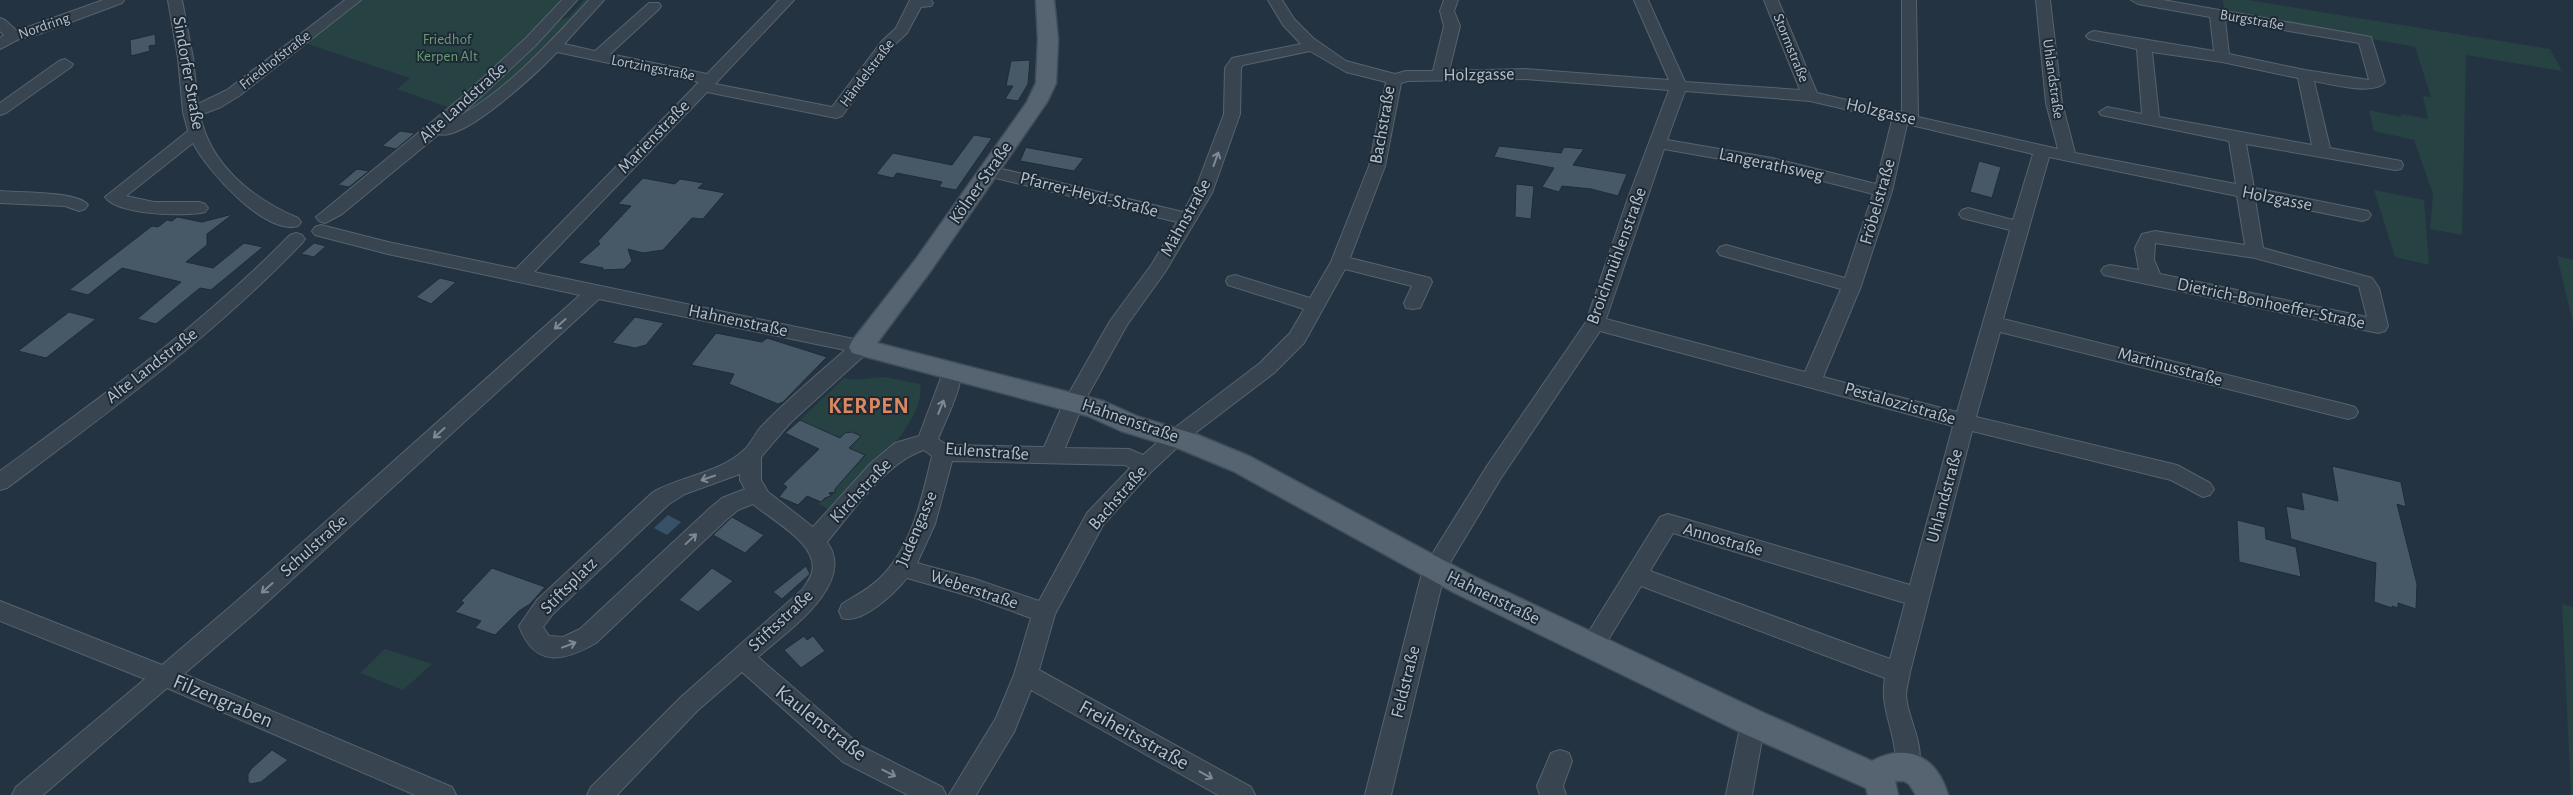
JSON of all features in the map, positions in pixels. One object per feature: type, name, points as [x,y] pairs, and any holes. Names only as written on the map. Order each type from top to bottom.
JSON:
[{"type":"main road","name":"Kölner Straße","points":[[861,347],[924,264],[1037,102],[1046,83],[1048,39],[1045,0]]},
{"type":"main road","name":"Hahnenstraße","points":[[861,347],[1094,408],[1130,424],[1175,438],[1242,464],[1434,570],[1753,724],[1890,780],[1924,777],[1930,785],[1932,795]]},
{"type":"street","name":"Nordring","points":[[0,44],[14,36],[34,31],[118,0]]},
{"type":"street","name":"Sindorfer Straße","points":[[175,0],[184,48],[192,112],[197,132],[212,160],[244,195],[272,213],[294,231]]},
{"type":"street","name":"Friedhofstraße","points":[[192,112],[215,104],[233,93],[354,0]]},
{"type":"street","name":"Alte Landstraße","points":[[323,224],[424,139],[509,63],[570,0]]},
{"type":"street","points":[[424,139],[459,124],[508,91],[555,47],[597,0]]},
{"type":"street","name":"Marienstraße","points":[[521,275],[787,0]]},
{"type":"street","name":"Bachstraße","points":[[962,795],[1005,724],[1026,675],[1044,613],[1095,519],[1144,466],[1175,438],[1266,368],[1297,338],[1340,262],[1377,166],[1394,80],[1340,64],[1313,46],[1279,8],[1275,0]]},
{"type":"street","points":[[1440,75],[1452,26],[1447,11],[1451,0]]},
{"type":"street","points":[[1641,0],[1679,85]]},
{"type":"street","name":"Stormstraße","points":[[1771,0],[1810,96]]},
{"type":"street","name":"Fröbelstraße","points":[[1812,380],[1852,286],[1906,117],[1909,0]]},
{"type":"street","name":"Uhlandstraße","points":[[2043,0],[2054,103],[2068,156]]},
{"type":"street","name":"Burgstraße","points":[[2138,0],[2366,40],[2378,82],[2370,85],[2305,75]]},
{"type":"street","name":"Händelstraße","points":[[706,83],[836,113],[887,44],[902,30],[916,2],[926,3]]},
{"type":"street","name":"Lortzingstraße","points":[[597,57],[654,6]]},
{"type":"street","points":[[2216,14],[2222,58]]},
{"type":"street","points":[[0,23],[14,36]]},
{"type":"street","points":[[2094,36],[2222,58],[2305,75],[2322,151]]},
{"type":"street","name":"Mähnstraße","points":[[1074,402],[1119,321],[1159,268],[1203,193],[1232,114],[1233,68],[1238,61],[1313,46]]},
{"type":"street","points":[[2144,46],[2151,119]]},
{"type":"street","name":"Lortzingstraße","points":[[555,47],[706,83]]},
{"type":"street","points":[[0,110],[64,64]]},
{"type":"street","name":"Holzgasse","points":[[1394,80],[1406,76],[1524,74],[1810,96],[1906,117],[2042,151],[2362,215]]},
{"type":"street","name":"Broichmühlenstraße","points":[[1434,570],[1494,472],[1595,323],[1636,201],[1679,85]]},
{"type":"street","points":[[2107,112],[2395,165]]},
{"type":"street","points":[[197,132],[114,196],[121,202],[137,205],[199,208]]},
{"type":"street","points":[[2237,137],[2255,252]]},
{"type":"street","name":"Langerathsweg","points":[[1658,143],[1772,163],[1883,191]]},
{"type":"street","name":"Uhlandstraße","points":[[1890,780],[1908,752],[1894,695],[1898,672],[1964,422],[2042,151]]},
{"type":"street","name":"Pfarrer-Heyd-Straße","points":[[989,171],[1189,219]]},
{"type":"street","points":[[0,197],[68,201],[79,205]]},
{"type":"street","points":[[1968,214],[2020,227]]},
{"type":"street","points":[[294,231],[310,215],[323,224]]},
{"type":"street","name":"Hahnenstraße","points":[[323,224],[388,248],[861,347]]},
{"type":"street","name":"Alte Landstraße","points":[[0,482],[159,363],[237,297],[294,231]]},
{"type":"street","name":"Dietrich-Bonhoeffer-Straße","points":[[2110,271],[2378,326],[2370,288],[2365,282],[2255,252],[2155,236],[2148,238],[2144,243],[2147,271],[2154,279]]},
{"type":"street","points":[[1726,251],[1852,286]]},
{"type":"street","points":[[1340,262],[1422,282],[1413,303]]},
{"type":"street","points":[[1234,281],[1316,306]]},
{"type":"street","name":"Schulstraße","points":[[25,795],[246,607],[596,291]]},
{"type":"street","name":"Pestalozzistraße","points":[[1595,323],[1964,422],[2177,473],[2202,489]]},
{"type":"street","name":"Martinusstraße","points":[[1992,323],[2348,412]]},
{"type":"street","points":[[754,494],[749,476],[751,456],[785,416],[861,347]]},
{"type":"street","points":[[935,447],[952,372]]},
{"type":"street","name":"Eulenstraße","points":[[1051,456],[1074,402]]},
{"type":"street","name":"Eulenstraße","points":[[935,447],[1051,456],[1129,457],[1144,466]]},
{"type":"street","name":"Kirchstraße","points":[[814,541],[890,459],[902,449],[935,447]]},
{"type":"street","name":"Judengasse","points":[[850,611],[887,586],[903,568],[934,492],[935,447]]},
{"type":"street","name":"Stiftsplatz","points":[[751,456],[729,470],[678,488],[661,498],[545,607],[531,626],[533,636],[541,644],[557,650],[581,640],[718,514],[730,504],[754,494]]},
{"type":"street","name":"Stiftsstraße","points":[[600,795],[689,704],[811,596],[820,584],[824,576],[825,558],[823,552],[814,541],[754,494]]},
{"type":"street","name":"Annostraße","points":[[1592,646],[1668,523],[1917,597]]},
{"type":"street","name":"Weberstraße","points":[[903,568],[975,588],[1044,613]]},
{"type":"street","name":"Feldstraße","points":[[1378,795],[1434,570]]},
{"type":"street","points":[[1636,575],[1898,672]]},
{"type":"street","name":"Filzengraben","points":[[0,611],[164,676],[426,792]]},
{"type":"street","name":"Kaulenstraße","points":[[741,657],[852,754],[933,795]]},
{"type":"street","name":"Freiheitsstraße","points":[[1026,675],[1242,795]]},
{"type":"street","points":[[1739,795],[1753,724]]},
{"type":"street","points":[[1553,795],[1550,786],[1560,761]]},
{"type":"green space","name":"Friedhof Kerpen Alt","points":[[361,0],[561,0],[521,44],[450,108],[397,89],[410,78],[305,43]]},
{"type":"green space","points":[[584,0],[591,0],[532,66],[471,113],[443,125],[556,21],[569,17]]},
{"type":"green space","points":[[2223,0],[2248,0],[2550,49],[2562,71],[2466,55],[2462,235],[2430,229],[2433,194],[2414,140],[2374,131],[2369,110],[2401,117],[2401,114],[2428,119],[2423,96],[2431,97],[2415,47],[2224,11]]},
{"type":"green space","points":[[2374,190],[2424,200],[2429,265],[2395,257]]},
{"type":"green space","points":[[2557,256],[2573,260],[2573,323]]},
{"type":"green space","points":[[884,377],[920,384],[919,399],[913,416],[888,452],[831,510],[818,504],[836,492],[834,490],[866,455],[849,448],[858,439],[856,434],[845,433],[840,438],[800,420],[844,378]]},
{"type":"green space","points":[[2562,604],[2573,607],[2573,795],[2571,795]]},
{"type":"green space","points":[[385,649],[432,664],[403,690],[360,673]]},
{"type":"water","points":[[668,515],[681,522],[667,535],[654,528]]},
{"type":"building","points":[[155,34],[156,45],[149,46],[150,51],[131,56],[130,40]]},
{"type":"building","points":[[1030,60],[1028,84],[1018,101],[1005,99],[1013,86],[1006,86],[1011,61]]},
{"type":"building","points":[[400,131],[415,133],[396,149],[382,146]]},
{"type":"building","points":[[974,135],[992,138],[956,190],[939,187],[942,182],[897,173],[893,178],[876,174],[893,153],[952,165]]},
{"type":"building","points":[[1499,146],[1561,153],[1564,147],[1584,149],[1573,165],[1627,174],[1618,196],[1591,189],[1562,186],[1559,192],[1542,187],[1554,168],[1494,157]]},
{"type":"building","points":[[1026,147],[1084,158],[1074,171],[1020,161]]},
{"type":"building","points":[[1979,161],[2001,167],[1992,198],[1970,192]]},
{"type":"building","points":[[357,169],[369,171],[349,187],[338,185]]},
{"type":"building","points":[[643,178],[675,184],[680,179],[704,183],[698,188],[725,193],[703,219],[692,218],[663,250],[643,253],[628,249],[632,261],[624,269],[603,270],[603,268],[578,263],[600,244],[598,241],[631,206],[618,204]]},
{"type":"building","points":[[1516,184],[1534,186],[1531,219],[1515,217]]},
{"type":"building","points":[[233,214],[207,234],[207,245],[186,262],[213,268],[244,243],[263,247],[211,290],[200,288],[156,324],[137,319],[181,282],[122,268],[88,295],[69,290],[152,226],[158,227],[167,220],[172,221],[177,217],[202,222]]},
{"type":"building","points":[[314,243],[326,246],[314,257],[301,254]]},
{"type":"building","points":[[440,278],[456,282],[431,304],[416,297]]},
{"type":"building","points":[[69,312],[96,319],[46,358],[18,351]]},
{"type":"building","points":[[635,317],[664,323],[646,345],[635,348],[612,343]]},
{"type":"building","points":[[716,333],[762,342],[767,338],[827,357],[783,402],[778,404],[729,384],[734,374],[691,365]]},
{"type":"building","points":[[800,420],[840,438],[845,433],[852,432],[861,436],[849,448],[865,455],[835,489],[835,492],[829,493],[831,496],[821,502],[807,496],[798,505],[779,497],[787,487],[783,484],[819,449],[785,433]]},
{"type":"building","points":[[2332,466],[2401,482],[2406,507],[2397,504],[2417,584],[2416,609],[2398,603],[2398,608],[2392,606],[2392,608],[2374,602],[2376,563],[2291,539],[2286,506],[2304,510],[2301,492],[2338,501]]},
{"type":"building","points":[[732,517],[764,535],[745,553],[713,535]]},
{"type":"building","points":[[2237,520],[2265,527],[2266,539],[2296,547],[2301,577],[2239,562]]},
{"type":"building","points":[[806,566],[810,574],[782,599],[773,592]]},
{"type":"building","points":[[492,568],[545,587],[530,604],[519,611],[495,635],[475,628],[481,621],[455,612],[464,603],[461,601]]},
{"type":"building","points":[[712,568],[733,581],[698,612],[679,600]]},
{"type":"building","points":[[804,636],[807,640],[813,636],[825,651],[801,668],[784,650]]},
{"type":"building","points":[[272,750],[288,760],[261,782],[251,784],[248,782],[248,774],[251,769]]},
{"type":"district","name":"KERPEN","points":[[869,406]]}]
